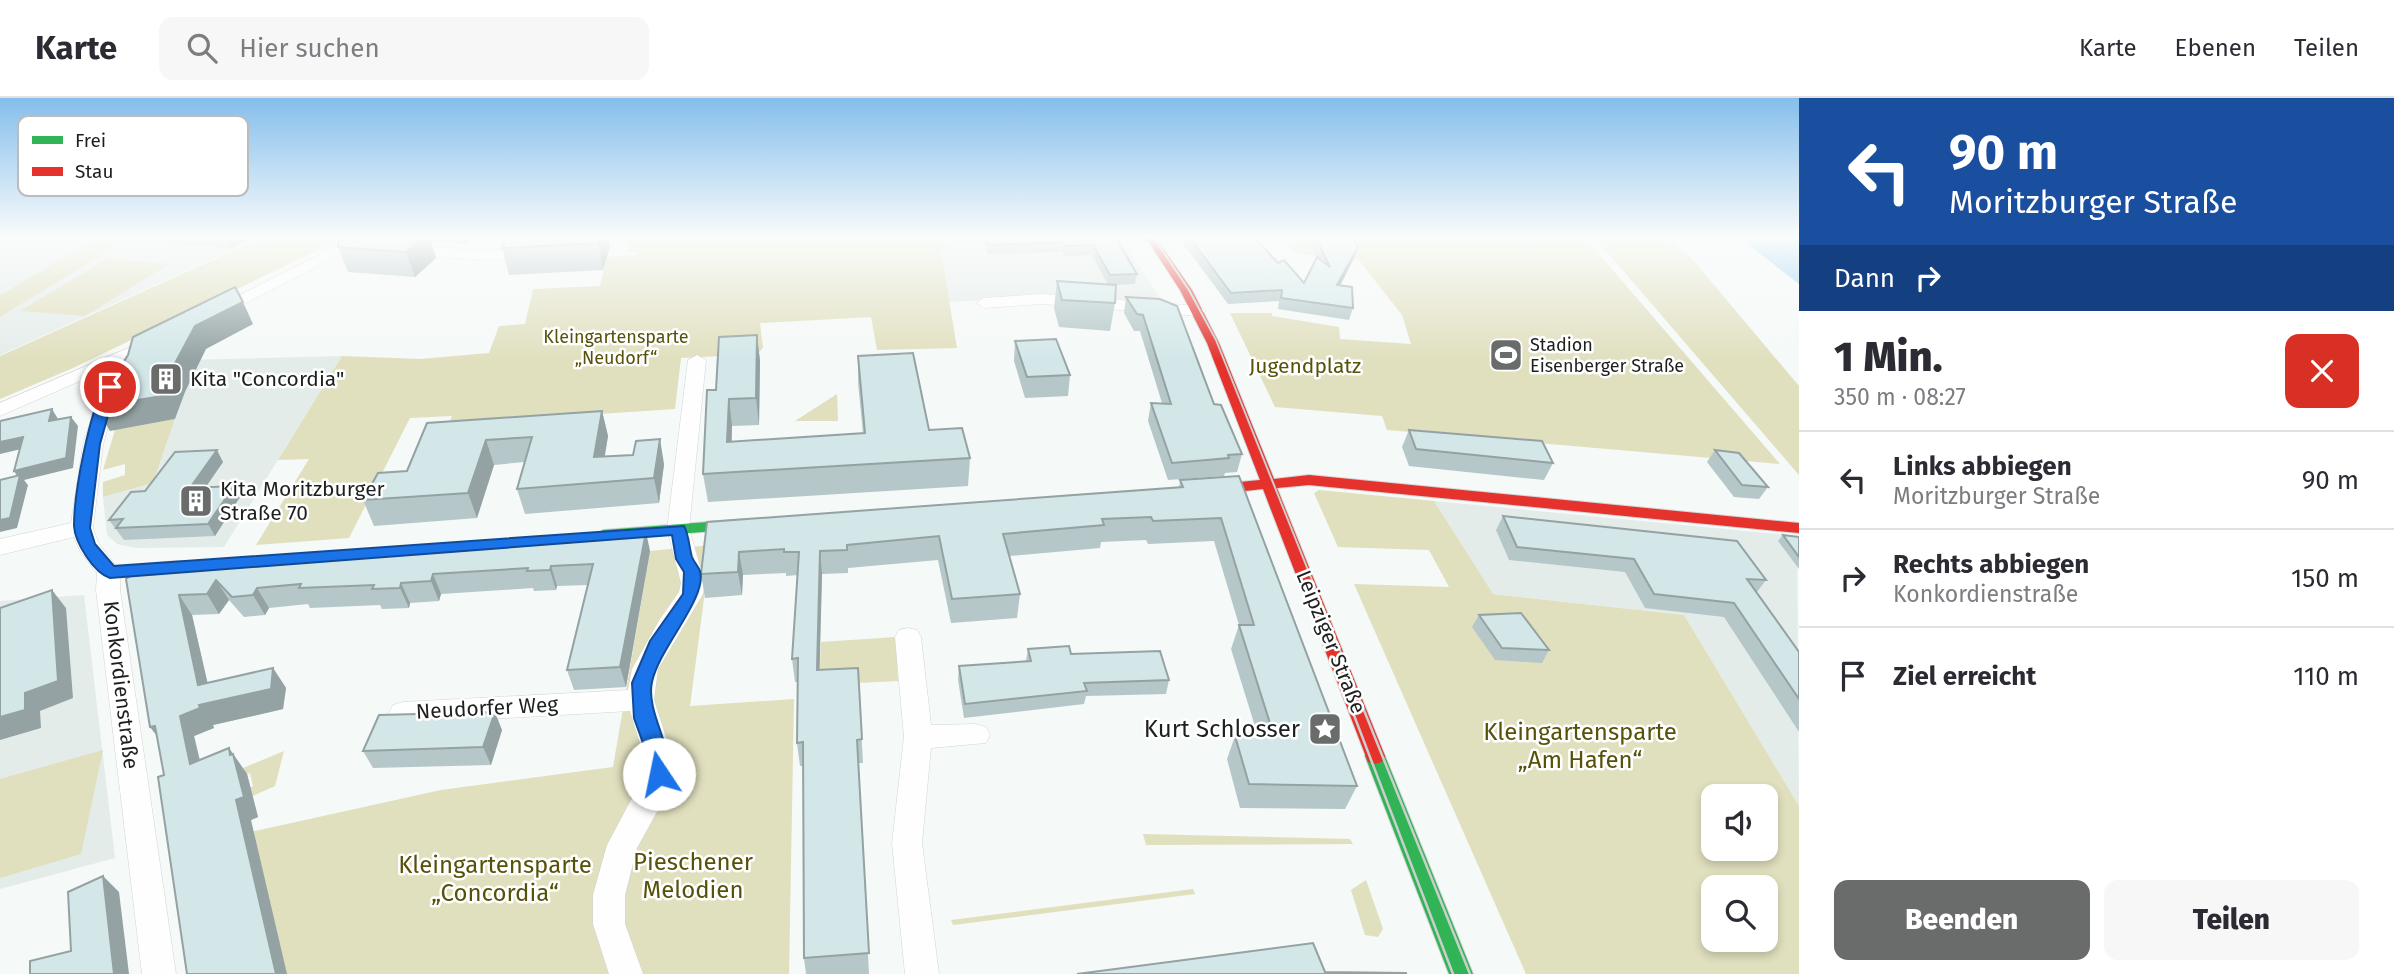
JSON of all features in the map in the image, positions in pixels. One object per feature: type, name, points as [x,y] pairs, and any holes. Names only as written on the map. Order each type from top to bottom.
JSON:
[{"type":"main road","name":"Leipziger Straße","points":[[1177,279],[1198,311],[1461,974]]},
{"type":"main road","points":[[1187,491],[1309,480],[1799,528]]},
{"type":"main road","points":[[585,536],[762,523]]},
{"type":"main road","points":[[110,572],[195,566]]},
{"type":"street","points":[[197,320],[282,279]]},
{"type":"street","points":[[984,303],[1041,299],[1198,311]]},
{"type":"street","points":[[0,411],[100,368],[173,332]]},
{"type":"street","points":[[626,974],[609,924],[609,895],[622,845],[654,790],[659,774],[658,757],[640,700],[649,659],[691,594],[692,572],[684,559],[678,529],[697,360]]},
{"type":"street","points":[[0,547],[82,528],[93,444],[110,387],[109,377],[100,368]]},
{"type":"street","name":"Konkordienstraße","points":[[82,528],[88,546],[110,572],[108,590],[159,974]]},
{"type":"street","points":[[908,637],[918,737],[907,843],[922,974]]},
{"type":"street","name":"Neudorfer Weg","points":[[403,713],[570,709],[640,700]]},
{"type":"street","points":[[918,737],[976,735]]},
{"type":"shaded area","points":[[0,279],[27,279],[0,295]]},
{"type":"shaded area","points":[[63,279],[169,279],[0,355],[0,317]]},
{"type":"shaded area","points":[[945,279],[1148,279],[1160,298],[1154,301],[1040,297],[949,302]]},
{"type":"shaded area","points":[[342,356],[224,547],[135,548],[117,544],[107,535],[103,497],[153,483],[182,399],[184,360]]},
{"type":"shaded area","points":[[1434,501],[1797,536],[1799,806],[1684,615],[1492,594]]},
{"type":"shaded area","points":[[84,595],[115,858],[0,889],[0,601]]},
{"type":"green space","points":[[27,279],[63,279],[0,317],[0,295]]},
{"type":"green space","points":[[73,279],[145,279],[85,316],[20,311]]},
{"type":"green space","points":[[171,279],[258,279],[73,368],[0,399],[0,356]]},
{"type":"green space","name":"Kleingartensparte „Neudorf“","points":[[602,279],[946,279],[957,348],[877,350],[871,317],[760,323],[763,348],[757,354],[681,358],[675,409],[569,416],[443,437],[452,416],[410,418],[349,538],[256,545],[309,459],[278,460],[342,356],[420,359],[489,353],[499,326],[525,324],[533,289],[600,286]]},
{"type":"green space","name":"Stadion Eisenberger Straße","points":[[1374,279],[1620,279],[1780,464],[1387,430],[1382,416],[1275,407],[1230,313],[1272,313],[1272,316],[1339,327],[1340,339],[1411,344],[1402,315]]},
{"type":"green space","points":[[1630,279],[1709,279],[1799,386],[1799,475]]},
{"type":"green space","points":[[837,394],[838,421],[795,421]]},
{"type":"green space","points":[[175,419],[153,483],[103,497],[103,482],[125,475],[125,464],[103,470],[115,430]]},
{"type":"green space","name":"Kleingartensparte „Am Hafen“","points":[[1319,490],[1434,501],[1493,594],[1684,615],[1799,806],[1799,974],[1526,974],[1354,584],[1449,587],[1429,550],[1338,547],[1314,493]]},
{"type":"green space","points":[[711,545],[690,706],[794,699],[789,974],[286,974],[241,834],[441,790],[613,767],[650,551]]},
{"type":"green space","points":[[896,637],[898,681],[819,685],[821,642]]},
{"type":"green space","points":[[103,750],[81,854],[0,878],[0,779]]},
{"type":"green space","points":[[284,751],[275,786],[239,802],[237,793],[253,786],[250,773],[244,775],[243,768]]},
{"type":"green space","points":[[1143,834],[1350,839],[1353,844],[1146,845]]},
{"type":"green space","points":[[1366,880],[1383,929],[1378,937],[1365,935],[1351,890]]},
{"type":"green space","points":[[1193,889],[1195,894],[953,925],[951,920]]},
{"type":"building","points":[[1220,279],[1300,279],[1304,283],[1306,279],[1340,279],[1337,285],[1352,287],[1353,308],[1281,298],[1282,290],[1231,293]]},
{"type":"building","points":[[1057,281],[1116,285],[1115,303],[1062,300]]},
{"type":"building","points":[[235,287],[243,302],[195,326],[172,369],[162,396],[95,407],[128,355],[133,337]]},
{"type":"building","points":[[1126,297],[1160,299],[1177,306],[1214,404],[1221,405],[1242,454],[1228,455],[1229,458],[1172,463],[1151,403],[1171,404],[1143,315],[1137,314]]},
{"type":"building","points":[[757,335],[756,398],[729,399],[727,442],[865,433],[858,356],[913,353],[929,430],[962,428],[970,458],[703,474],[707,390],[716,390],[719,337]]},
{"type":"building","points":[[1056,339],[1070,375],[1027,377],[1015,341]]},
{"type":"building","points":[[52,409],[49,421],[71,417],[66,458],[14,471],[23,437],[0,442],[0,421]]},
{"type":"building","points":[[602,411],[594,457],[633,455],[636,441],[660,439],[654,478],[517,489],[532,437],[486,440],[468,493],[363,500],[378,473],[407,471],[427,423]]},
{"type":"building","points":[[1409,430],[1542,441],[1553,463],[1416,449]]},
{"type":"building","name":"Kita Moritzburger Straße 70","points":[[217,450],[190,488],[234,486],[208,524],[116,528],[123,519],[109,520],[131,492],[145,491],[175,452]]},
{"type":"building","points":[[1715,450],[1739,453],[1768,487],[1742,485]]},
{"type":"building","points":[[20,475],[10,518],[0,520],[0,480]]},
{"type":"building","points":[[1239,476],[1357,786],[1249,784],[1235,736],[1274,736],[1239,625],[1254,625],[1221,518],[1153,521],[1151,517],[1102,519],[1104,525],[1003,534],[1020,594],[952,599],[939,536],[847,545],[847,550],[820,551],[817,670],[858,668],[862,739],[857,740],[869,953],[804,958],[803,742],[797,743],[798,658],[792,659],[799,552],[784,552],[784,549],[739,552],[738,572],[701,574],[707,522],[1183,487],[1180,480]]},
{"type":"building","points":[[1503,516],[1737,541],[1766,580],[1747,579],[1799,652],[1799,699],[1734,603],[1654,594],[1634,559],[1517,547]]},
{"type":"building","points":[[646,532],[620,667],[567,670],[593,564],[551,566],[550,570],[527,571],[528,568],[433,574],[431,581],[401,583],[400,588],[372,589],[374,585],[299,588],[301,584],[257,588],[253,595],[232,597],[216,580],[207,594],[179,595],[198,685],[273,668],[271,689],[199,705],[200,708],[180,716],[190,764],[229,748],[230,755],[233,754],[244,797],[236,800],[276,974],[187,974],[158,777],[164,775],[155,726],[150,727],[126,579],[141,568]]},
{"type":"building","points":[[1783,535],[1799,537],[1799,557]]},
{"type":"building","points":[[52,590],[58,681],[25,693],[25,710],[0,717],[0,608]]},
{"type":"building","points":[[1521,613],[1549,650],[1502,648],[1479,615]]},
{"type":"building","points":[[1069,646],[1071,654],[1160,651],[1169,680],[1084,683],[1087,691],[965,704],[959,666],[1031,661],[1028,649]]},
{"type":"building","points":[[495,712],[483,747],[363,751],[379,715]]},
{"type":"building","points":[[103,876],[114,974],[30,974],[30,961],[71,951],[68,892]]},
{"type":"building","points":[[1313,943],[1325,972],[1406,974],[1077,974]]},
{"type":"tram line","points":[[1182,279],[1216,340],[1344,660]]},
{"type":"tram line","points":[[1343,658],[1470,974]]},
{"type":"tram line","points":[[1339,676],[1453,974]]},
{"type":"traffic: fast","points":[[603,535],[747,524]]},
{"type":"traffic: fast","points":[[109,572],[181,567]]},
{"type":"traffic: fast","points":[[1375,756],[1461,974]]},
{"type":"traffic: jam","points":[[1179,279],[1213,343],[1375,756]]},
{"type":"traffic: jam","points":[[1200,491],[1309,480],[1799,528]]},
{"type":"place","name":"Stadion Eisenberger Straße","points":[[1506,355]]},
{"type":"place","name":"Kita \"Concordia\"","points":[[166,379]]},
{"type":"place","name":"Kita Moritzburger Straße 70","points":[[196,501]]},
{"type":"place","name":"Kurt Schlosser","points":[[1325,729]]},
{"type":"route","points":[[110,387],[93,444],[82,528],[88,546],[110,572],[678,529],[684,559],[692,572],[691,594],[649,659],[640,700],[658,757],[659,774]]},
{"type":"park label","name":"Jugendplatz","points":[[1305,366]]},
{"type":"park label","name":"Pieschener Melodien","points":[[693,876]]},
{"type":"park label","name":"Kleingartensparte „Concordia“","points":[[495,879]]}]
